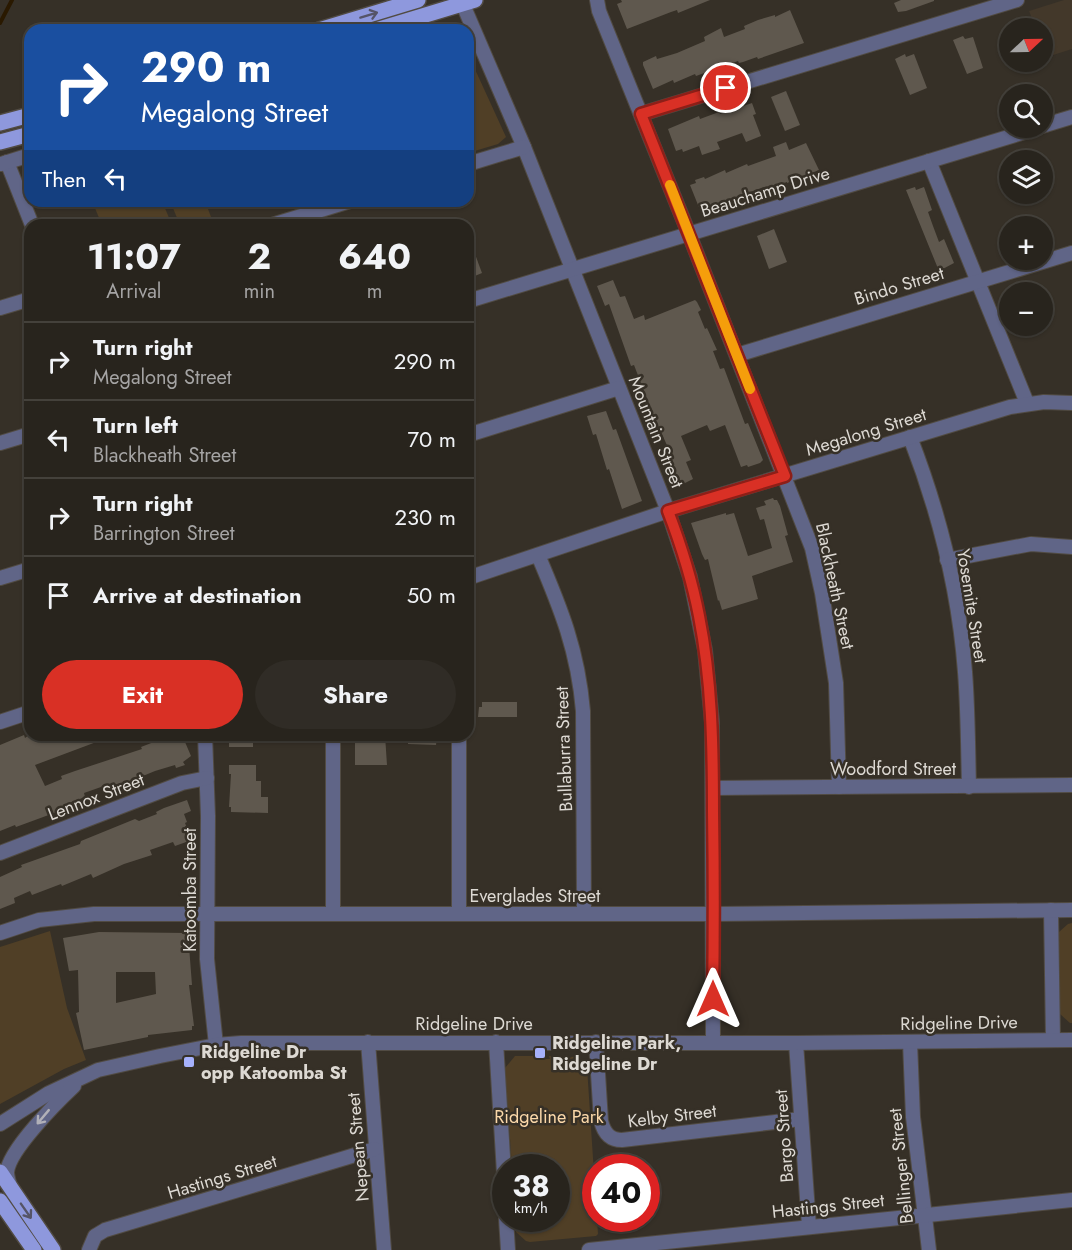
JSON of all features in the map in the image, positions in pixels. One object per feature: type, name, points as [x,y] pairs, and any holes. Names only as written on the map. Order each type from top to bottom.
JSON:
[{"type":"main road","points":[[339,24],[418,0]]},
{"type":"main road","points":[[395,24],[467,1]]},
{"type":"main road","points":[[0,123],[24,117]]},
{"type":"main road","points":[[0,142],[24,136]]},
{"type":"main road","points":[[0,1172],[53,1250]]},
{"type":"main road","points":[[0,1201],[34,1250]]},
{"type":"street","name":"Blackheath Street","points":[[597,0],[599,11],[812,548],[831,644],[836,683],[839,787]]},
{"type":"street","points":[[641,114],[1017,0]]},
{"type":"street","name":"Mountain Street","points":[[467,1],[571,270],[668,511],[690,577],[705,650],[712,722],[713,1042]]},
{"type":"street","points":[[1053,123],[1072,117]]},
{"type":"street","name":"Beauchamp Drive","points":[[474,299],[1005,138]]},
{"type":"street","points":[[474,162],[524,147]]},
{"type":"street","points":[[24,157],[4,163],[29,219]]},
{"type":"street","points":[[929,161],[1027,404]]},
{"type":"street","points":[[286,219],[311,207]]},
{"type":"street","name":"Bindo Street","points":[[737,355],[1072,253]]},
{"type":"street","points":[[0,308],[24,301]]},
{"type":"street","points":[[474,433],[619,388]]},
{"type":"street","name":"Megalong Street","points":[[474,576],[668,511],[1010,407],[1027,404],[1072,403]]},
{"type":"street","points":[[0,442],[24,436]]},
{"type":"street","name":"Yosemite Street","points":[[910,437],[935,506],[954,590],[965,670],[969,787]]},
{"type":"street","points":[[947,560],[1031,544],[1072,547]]},
{"type":"street","name":"Bullaburra Street","points":[[538,555],[567,625],[581,685],[584,914]]},
{"type":"street","points":[[0,578],[24,571]]},
{"type":"street","points":[[0,722],[24,714]]},
{"type":"street","name":"Katoomba Street","points":[[205,741],[208,976],[216,1045]]},
{"type":"street","points":[[333,741],[333,913]]},
{"type":"street","points":[[459,741],[459,914]]},
{"type":"street","name":"Lennox Street","points":[[0,853],[182,783],[207,778]]},
{"type":"street","name":"Woodford Street","points":[[713,788],[1072,785]]},
{"type":"street","points":[[1051,910],[1053,1040]]},
{"type":"street","name":"Everglades Street","points":[[0,933],[22,924],[72,915],[714,914],[1072,910]]},
{"type":"street","name":"Ridgeline Drive","points":[[0,1124],[30,1104],[84,1076],[118,1065],[216,1045],[368,1042],[796,1043],[1072,1040]]},
{"type":"street","name":"Nepean Street","points":[[368,1042],[384,1250]]},
{"type":"street","points":[[496,1042],[503,1154]]},
{"type":"street","name":"Kelby Street","points":[[596,1042],[601,1121],[604,1131],[614,1139],[622,1140],[801,1119]]},
{"type":"street","name":"Bellinger Street","points":[[910,1042],[913,1117],[929,1250]]},
{"type":"street","name":"Bargo Street","points":[[796,1043],[809,1226]]},
{"type":"street","points":[[10,1188],[7,1170],[22,1144],[43,1116],[84,1076]]},
{"type":"street","name":"Hastings Street","points":[[89,1250],[95,1236],[105,1230],[375,1149]]},
{"type":"street","name":"Hastings Street","points":[[588,1250],[1072,1200]]},
{"type":"street","points":[[507,1232],[508,1250]]},
{"type":"shaded area","points":[[1064,0],[1072,0],[1072,49],[1053,55],[1053,18],[1032,18],[1029,11]]},
{"type":"green space","points":[[474,67],[506,137],[498,144],[474,151]]},
{"type":"green space","points":[[94,207],[164,207],[170,219],[100,219]]},
{"type":"green space","points":[[172,207],[207,207],[212,219],[178,219]]},
{"type":"green space","points":[[1072,923],[1072,1023],[1070,1023],[1060,1014],[1059,932]]},
{"type":"green space","points":[[50,931],[67,1008],[86,1060],[64,1069],[0,1104],[0,947]]},
{"type":"green space","name":"Ridgeline Park","points":[[515,1056],[542,1056],[543,1059],[550,1059],[549,1056],[568,1056],[566,1059],[575,1056],[587,1067],[593,1154],[582,1154],[582,1232],[598,1232],[596,1236],[530,1242],[516,1232],[570,1232],[570,1154],[511,1154],[505,1068]]},
{"type":"building","points":[[621,0],[710,0],[627,29],[617,4],[622,2]]},
{"type":"building","points":[[901,0],[934,1],[898,12],[894,3]]},
{"type":"building","points":[[790,10],[804,43],[758,59],[757,57],[739,63],[738,61],[696,76],[695,74],[674,83],[673,80],[653,89],[643,62],[656,56],[657,59],[677,53],[705,41],[704,37],[721,28],[724,37],[745,29],[744,26],[758,20],[775,15],[775,17]]},
{"type":"building","points":[[963,36],[965,39],[973,37],[983,68],[967,74],[953,40]]},
{"type":"building","points":[[905,54],[906,57],[914,54],[927,88],[910,95],[895,59]]},
{"type":"building","points":[[786,91],[800,125],[785,131],[771,97]]},
{"type":"building","points":[[752,103],[756,114],[753,115],[761,136],[746,142],[742,133],[717,142],[720,149],[702,155],[699,146],[683,152],[682,149],[676,151],[668,129],[699,116],[700,119]]},
{"type":"building","points":[[786,142],[789,150],[806,143],[819,170],[787,183],[765,189],[764,187],[700,210],[690,185],[696,183],[695,180],[704,177],[705,179],[725,170],[726,173],[776,156],[773,147]]},
{"type":"building","points":[[915,187],[916,190],[924,187],[932,210],[928,212],[939,242],[944,239],[954,263],[939,271],[906,190]]},
{"type":"building","points":[[774,229],[787,262],[769,269],[757,236]]},
{"type":"building","points":[[474,251],[482,273],[474,276]]},
{"type":"building","points":[[613,280],[620,297],[625,296],[634,319],[644,315],[645,320],[695,300],[697,302],[701,310],[698,312],[705,329],[707,328],[717,350],[713,351],[720,369],[724,368],[745,424],[748,423],[763,460],[760,463],[741,467],[725,425],[710,431],[707,425],[681,436],[691,460],[686,462],[693,479],[681,485],[676,483],[669,466],[673,464],[668,452],[670,452],[634,365],[631,366],[609,304],[605,306],[597,286]]},
{"type":"building","points":[[606,411],[613,430],[616,429],[642,501],[622,509],[596,434],[593,435],[587,416]]},
{"type":"building","points":[[773,498],[780,506],[788,535],[785,536],[793,562],[752,576],[758,599],[722,610],[708,559],[705,560],[702,554],[691,523],[726,513],[726,515],[734,513],[748,556],[772,548],[764,519],[760,520],[756,508],[766,505],[764,501]]},
{"type":"building","points":[[482,702],[517,702],[517,717],[478,717]]},
{"type":"building","points":[[24,735],[24,741],[99,741],[35,765],[45,786],[62,779],[61,776],[142,749],[141,747],[156,741],[185,741],[191,756],[183,762],[185,765],[176,768],[175,765],[155,771],[109,790],[103,791],[101,787],[84,793],[85,797],[64,805],[65,809],[0,831],[0,745]]},
{"type":"building","points":[[229,741],[253,741],[253,747],[229,747]]},
{"type":"building","points":[[355,741],[385,741],[387,765],[355,765]]},
{"type":"building","points":[[408,741],[436,741],[436,745],[408,744]]},
{"type":"building","points":[[229,765],[256,765],[256,781],[261,781],[261,797],[268,797],[268,813],[231,812]]},
{"type":"building","points":[[187,800],[191,811],[184,814],[189,841],[175,846],[173,842],[150,850],[152,855],[93,878],[91,874],[32,895],[30,891],[14,898],[15,903],[0,909],[0,877],[22,867],[21,865],[80,844],[81,841],[135,819],[139,821],[157,814],[156,812],[164,808]]},
{"type":"building","points":[[99,932],[188,933],[192,985],[189,985],[194,1026],[192,1030],[148,1035],[148,1037],[84,1050],[76,1013],[79,1012],[78,970],[69,971],[63,938]],"holes":[[[116,972],[155,972],[156,994],[116,1003]]]},
{"type":"waterway","points":[[0,23],[12,0]]},
{"type":"slow traffic","points":[[670,185],[750,389]]},
{"type":"place","name":"Ridgeline Park, Ridgeline Dr","points":[[540,1053]]},
{"type":"place","name":"Ridgeline Dr opp Katoomba St","points":[[189,1062]]},
{"type":"route","points":[[713,999],[713,788],[709,685],[695,596],[668,511],[785,476],[641,114],[726,88]]}]
